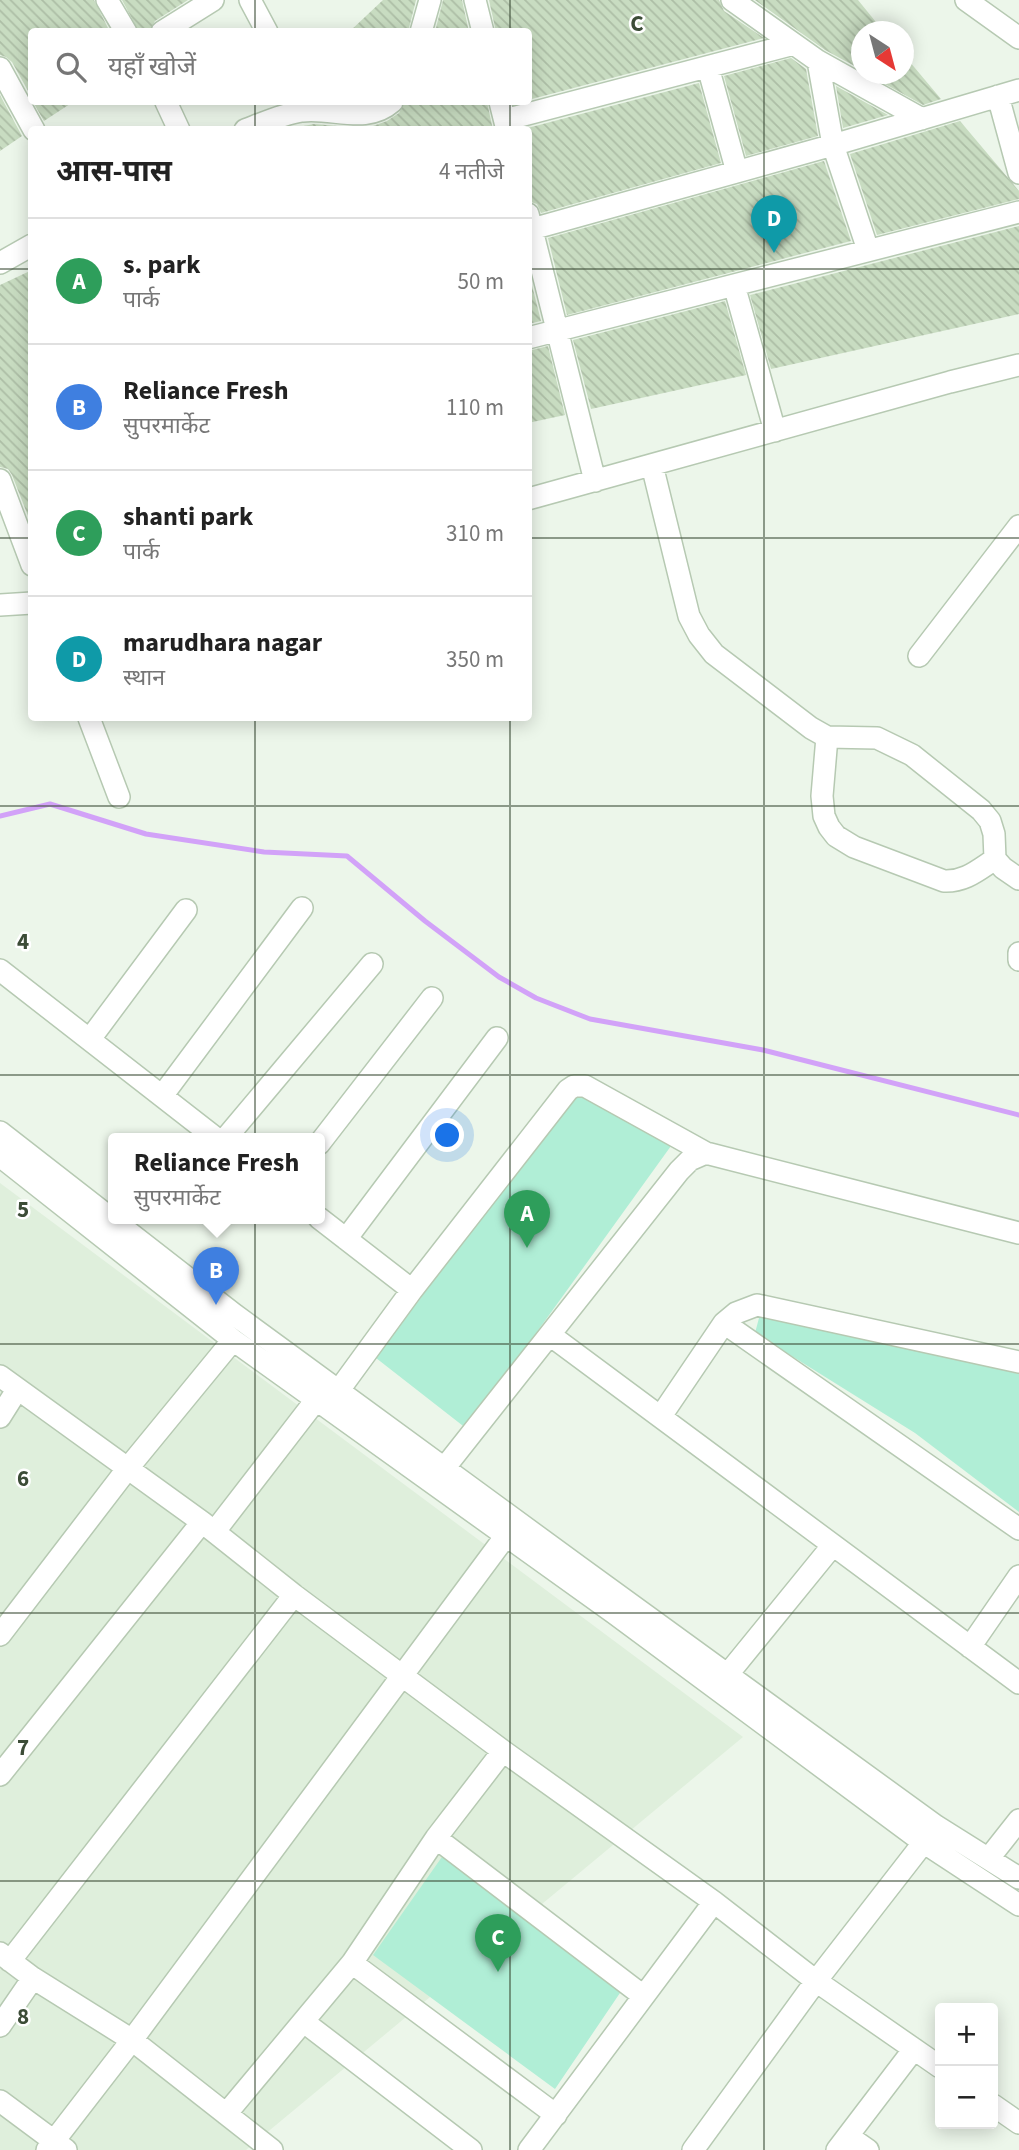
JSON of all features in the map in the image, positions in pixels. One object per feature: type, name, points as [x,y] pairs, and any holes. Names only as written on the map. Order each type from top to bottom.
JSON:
[{"type":"street","points":[[107,0],[124,28]]},
{"type":"street","points":[[168,28],[213,0]]},
{"type":"street","points":[[250,0],[265,28]]},
{"type":"street","points":[[422,28],[430,0]]},
{"type":"street","points":[[475,0],[482,28]]},
{"type":"street","points":[[732,0],[818,61],[922,119]]},
{"type":"street","points":[[966,0],[1019,38]]},
{"type":"street","points":[[504,117],[794,44]]},
{"type":"street","points":[[818,61],[833,145],[868,250]]},
{"type":"street","points":[[708,67],[737,172]]},
{"type":"street","points":[[0,68],[32,126]]},
{"type":"street","points":[[532,222],[737,172],[1019,90]]},
{"type":"street","points":[[998,96],[1019,173]]},
{"type":"street","points":[[167,105],[176,126]]},
{"type":"street","points":[[255,126],[303,106],[364,122],[388,105]]},
{"type":"street","points":[[532,337],[1019,212]]},
{"type":"street","points":[[532,230],[595,481]]},
{"type":"street","points":[[0,263],[28,247]]},
{"type":"street","points":[[734,285],[775,431]]},
{"type":"street","points":[[532,498],[1019,365]]},
{"type":"street","points":[[652,466],[689,616],[699,635],[714,653],[811,728],[827,737],[877,738],[912,755],[981,810],[990,821],[994,834],[995,859],[1019,879]]},
{"type":"street","points":[[0,480],[28,554]]},
{"type":"street","points":[[919,656],[1019,526]]},
{"type":"street","points":[[0,605],[28,603]]},
{"type":"street","points":[[90,721],[119,797]]},
{"type":"street","points":[[827,737],[822,796],[824,816],[836,836],[854,847],[943,881],[954,881],[972,875],[995,859]]},
{"type":"street","points":[[162,1096],[302,908]]},
{"type":"street","points":[[90,1039],[186,910]]},
{"type":"street","points":[[1019,953],[1019,960]]},
{"type":"street","points":[[230,1133],[372,964]]},
{"type":"street","points":[[0,970],[209,1133]]},
{"type":"street","points":[[325,1136],[432,998]]},
{"type":"street","points":[[346,1239],[497,1038]]},
{"type":"street","points":[[339,1390],[412,1290],[568,1090],[574,1086],[585,1086],[706,1153],[1019,1233]]},
{"type":"street","points":[[0,1132],[108,1216]]},
{"type":"street","points":[[439,1475],[679,1171],[690,1160],[706,1153]]},
{"type":"street","points":[[0,1156],[233,1340],[316,1400],[439,1475],[582,1569],[722,1681],[930,1834],[1019,1905]]},
{"type":"street","points":[[325,1223],[412,1290]]},
{"type":"street","points":[[118,1224],[235,1315],[339,1390],[439,1475],[505,1537],[722,1681]]},
{"type":"street","points":[[661,1416],[723,1323],[736,1313],[757,1305],[1019,1362]]},
{"type":"street","points":[[723,1323],[1019,1529]]},
{"type":"street","points":[[550,1335],[1019,1683]]},
{"type":"street","points":[[0,1634],[128,1468],[233,1340]]},
{"type":"street","points":[[0,1376],[208,1527],[294,1595],[503,1751],[714,1902],[816,1981],[939,2066]]},
{"type":"street","points":[[0,1417],[17,1390]]},
{"type":"street","points":[[0,1774],[316,1400]]},
{"type":"street","points":[[0,2101],[55,2147],[505,1537]]},
{"type":"street","points":[[722,1681],[834,1545]]},
{"type":"street","points":[[970,1647],[1019,1576]]},
{"type":"street","points":[[272,2150],[132,2040],[33,1978],[5,1957],[294,1595]]},
{"type":"street","points":[[226,2115],[352,1963],[436,1839],[503,1751]]},
{"type":"street","points":[[989,1858],[1019,1820]]},
{"type":"street","points":[[930,1834],[989,1858],[1019,1878]]},
{"type":"street","points":[[693,2150],[816,1981],[930,1834]]},
{"type":"street","points":[[436,1839],[642,1996]]},
{"type":"street","points":[[529,2150],[714,1902]]},
{"type":"street","points":[[352,1963],[556,2115]]},
{"type":"street","points":[[0,2026],[33,1978]]},
{"type":"street","points":[[304,2022],[471,2150]]},
{"type":"street","points":[[868,2150],[843,2143],[914,2049]]},
{"type":"street","points":[[998,2108],[1019,2123]]},
{"type":"shaded area","points":[[0,1183],[743,1737],[246,2150],[0,2150]]},
{"type":"green space","points":[[585,1077],[676,1139],[467,1429],[376,1358]]},
{"type":"green space","points":[[778,1316],[1019,1374],[1019,1512],[915,1433],[755,1333],[759,1318]]},
{"type":"green space","points":[[444,1854],[622,1990],[555,2089],[373,1955]]},
{"type":"building","points":[[0,0],[94,0],[108,28],[28,28],[28,91],[12,62],[0,55]]},
{"type":"building","points":[[122,0],[188,0],[155,21],[151,28],[137,28]]},
{"type":"building","points":[[383,0],[416,0],[409,28],[353,28]]},
{"type":"building","points":[[443,0],[462,0],[468,28],[436,28]]},
{"type":"building","points":[[489,0],[719,0],[724,11],[764,38],[532,99],[532,28],[495,28]]},
{"type":"building","points":[[755,0],[858,0],[875,21],[851,21],[851,64],[825,50]]},
{"type":"building","points":[[791,58],[806,69],[818,136],[746,156],[724,76]]},
{"type":"building","points":[[914,67],[941,99],[923,105],[885,84],[914,84]]},
{"type":"building","points":[[699,83],[721,163],[541,213],[537,204],[532,202],[532,127]]},
{"type":"building","points":[[836,86],[888,115],[843,128]]},
{"type":"building","points":[[0,95],[22,136],[0,151]]},
{"type":"building","points":[[35,105],[68,105],[44,121]]},
{"type":"building","points":[[403,105],[488,105],[492,126],[373,126],[399,113]]},
{"type":"building","points":[[960,121],[1019,191],[1019,199],[877,235],[850,154]]},
{"type":"building","points":[[314,124],[337,126],[304,126]]},
{"type":"building","points":[[824,161],[851,241],[567,315],[548,238]]},
{"type":"building","points":[[1019,226],[1019,314],[771,369],[750,295]]},
{"type":"building","points":[[28,272],[28,516],[12,475],[8,469],[0,467],[0,285]]},
{"type":"building","points":[[532,286],[541,321],[532,323]]},
{"type":"building","points":[[725,301],[746,375],[591,409],[573,340]]},
{"type":"building","points":[[548,346],[565,415],[532,422],[532,350]]},
{"type":"waterway","points":[[0,816],[50,804],[146,834],[264,852],[347,856],[425,921],[499,977],[536,998],[590,1019],[763,1050],[1019,1115]]},
{"type":"place","name":"marudhara nagar","points":[[774,253]]},
{"type":"place","name":"s. park","points":[[527,1248]]},
{"type":"place","name":"Reliance Fresh","points":[[216,1305]]},
{"type":"place","name":"shanti park","points":[[498,1972]]}]
